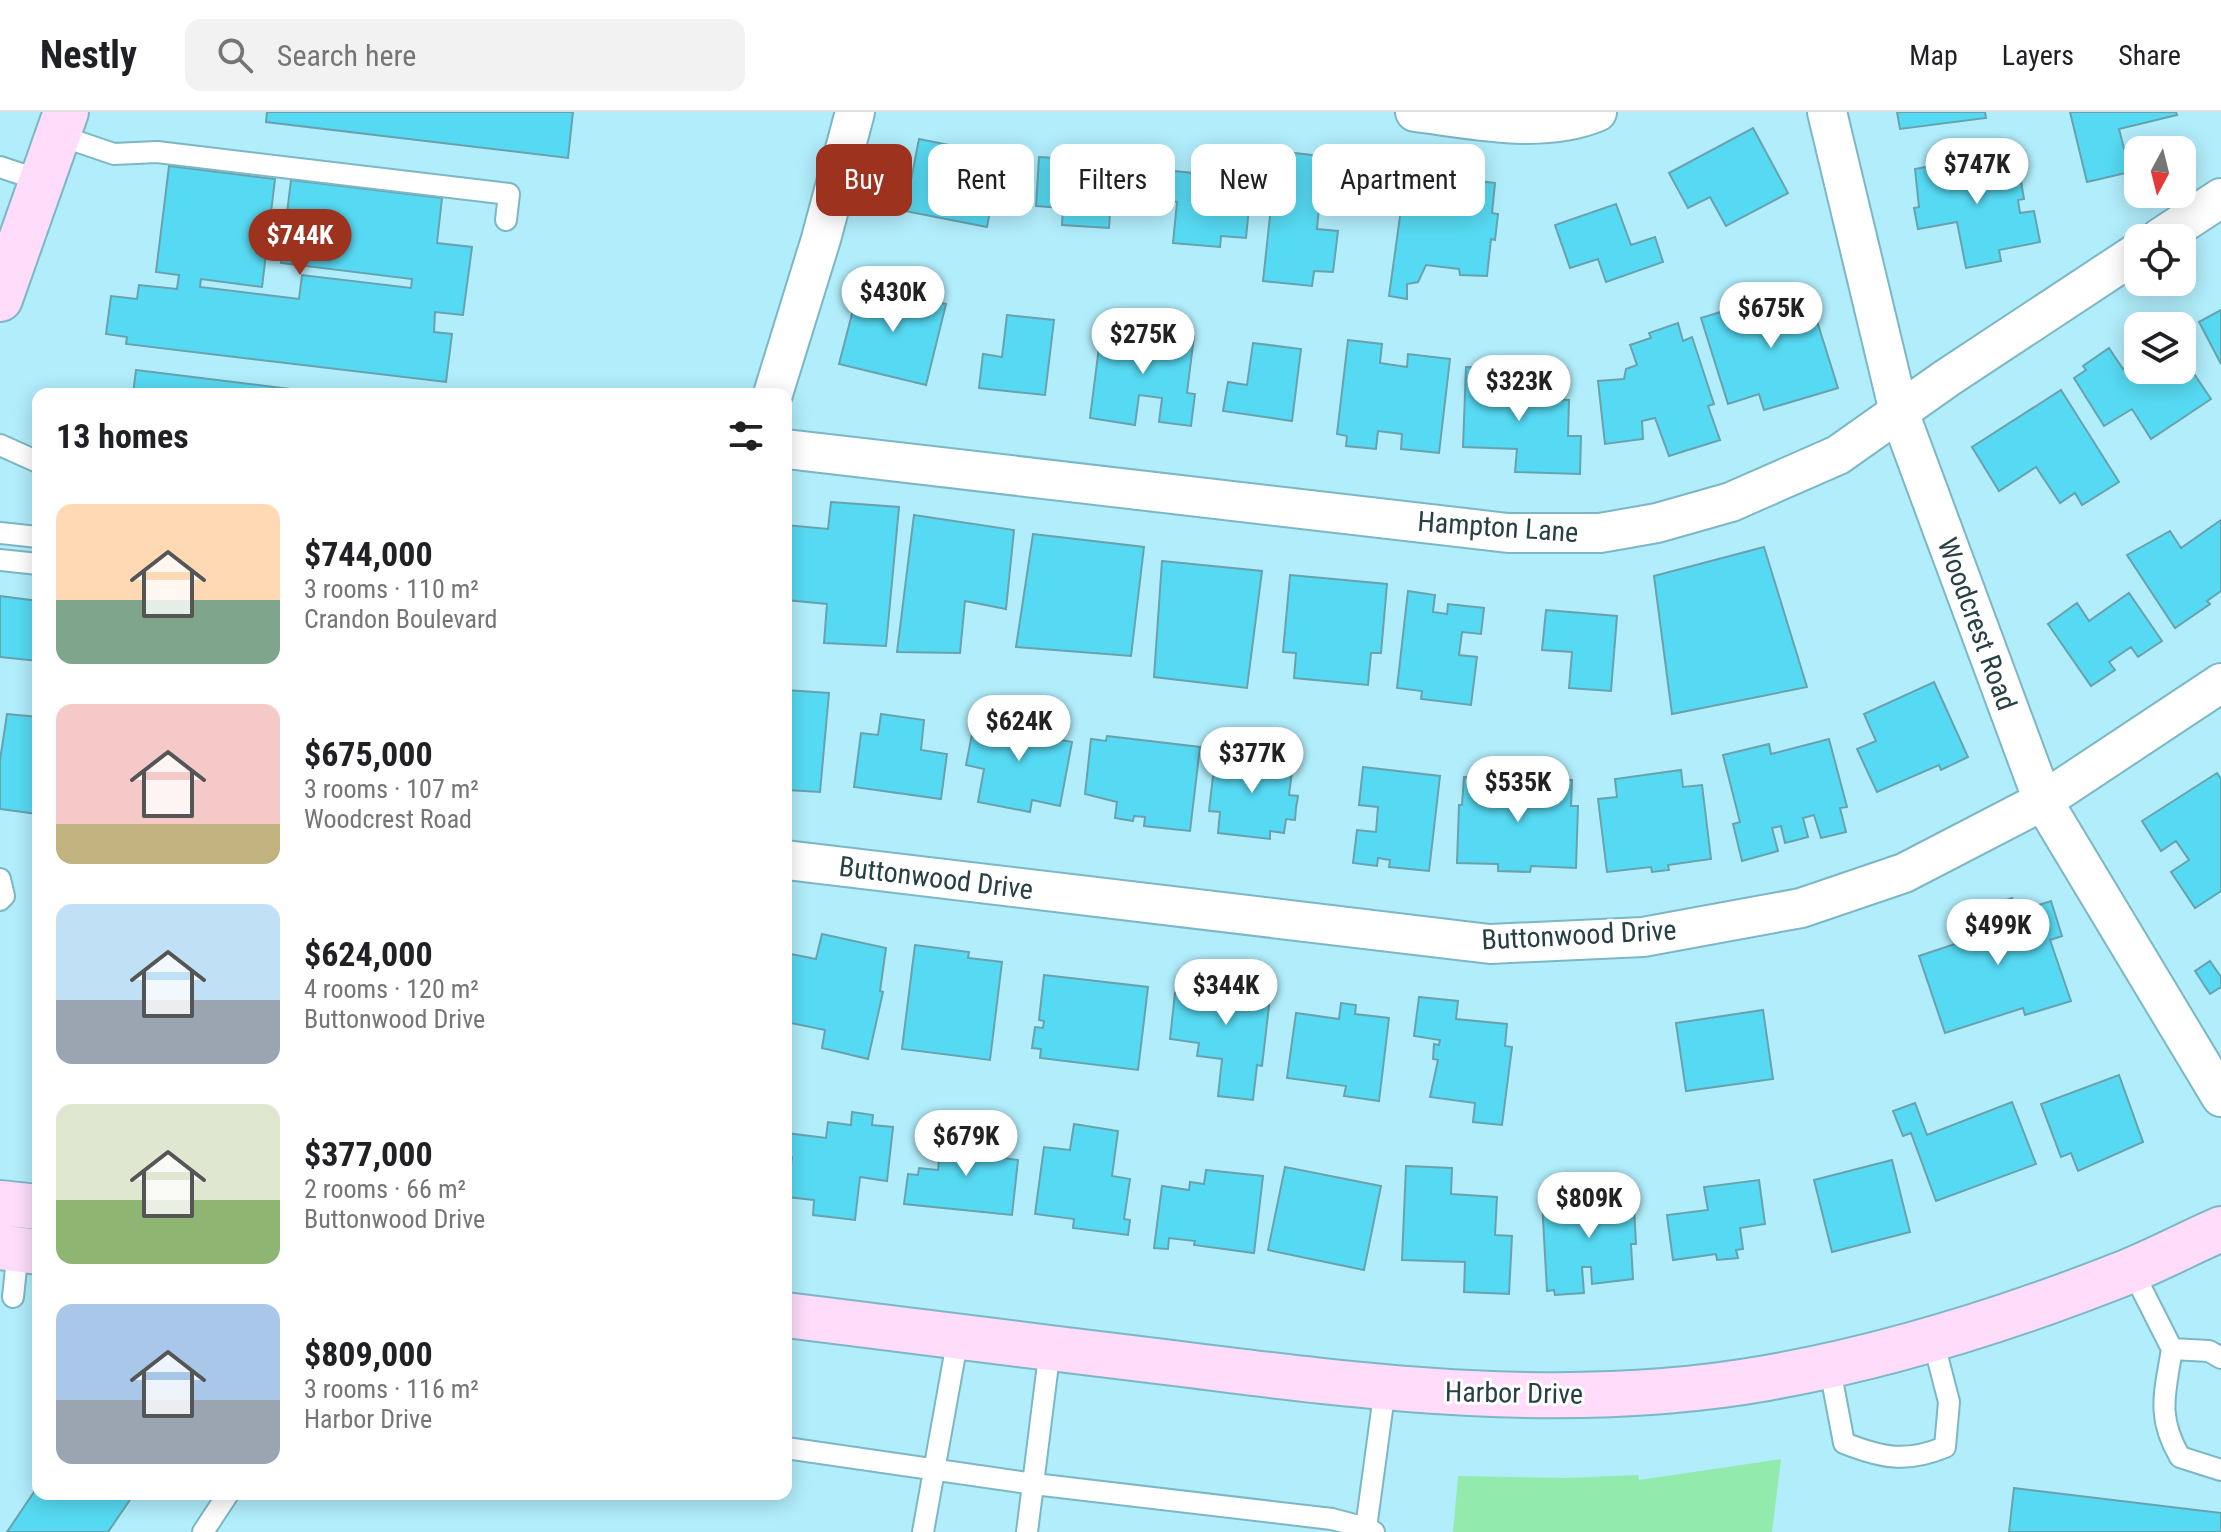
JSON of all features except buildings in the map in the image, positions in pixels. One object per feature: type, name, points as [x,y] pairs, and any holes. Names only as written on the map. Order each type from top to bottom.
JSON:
[{"type":"street","points":[[775,388],[821,239],[855,112]]},
{"type":"street","points":[[1415,112],[1516,124],[1583,118],[1597,112]]},
{"type":"street","name":"Woodcrest Road","points":[[1827,112],[1899,412],[2043,801],[2221,1097]]},
{"type":"street","points":[[0,299],[62,124]]},
{"type":"street","points":[[2181,224],[2221,198]]},
{"type":"street","name":"Hampton Lane","points":[[792,450],[1508,533],[1600,533],[1657,523],[1731,502],[1838,455],[2124,261]]},
{"type":"street","name":"Buttonwood Drive","points":[[792,861],[1490,944],[1627,938],[1801,908],[1904,873],[2043,801],[2221,683]]},
{"type":"street","points":[[0,1203],[32,1206]]},
{"type":"street","name":"Harbor Drive","points":[[792,1316],[1385,1388],[1511,1396],[1598,1394],[1693,1388],[1829,1364],[1933,1340],[2039,1306],[2132,1270],[2221,1229]]},
{"type":"lane","points":[[62,124],[114,154],[157,152],[509,194],[506,220]]},
{"type":"lane","points":[[0,167],[42,181]]},
{"type":"lane","points":[[0,445],[32,459]]},
{"type":"lane","points":[[0,533],[32,536]]},
{"type":"lane","points":[[0,560],[32,563]]},
{"type":"lane","points":[[0,879],[4,896],[0,900]]},
{"type":"lane","points":[[13,1297],[19,1249]]},
{"type":"lane","points":[[2132,1270],[2172,1349],[2164,1403],[2166,1433],[2180,1457],[2221,1470]]},
{"type":"lane","points":[[923,1532],[958,1337]]},
{"type":"lane","points":[[1829,1364],[1844,1443],[1874,1454],[1916,1458],[1945,1447],[1949,1402],[1933,1340]]},
{"type":"lane","points":[[1027,1532],[1050,1348]]},
{"type":"lane","points":[[2172,1349],[2209,1351],[2221,1358]]},
{"type":"lane","points":[[792,1449],[1034,1484],[1332,1519],[1370,1530],[1385,1388]]},
{"type":"lane","points":[[203,1532],[224,1500]]},
{"type":"green space","points":[[1781,1459],[1772,1532],[1453,1532],[1458,1476],[1568,1478],[1638,1475],[1639,1480]]}]
